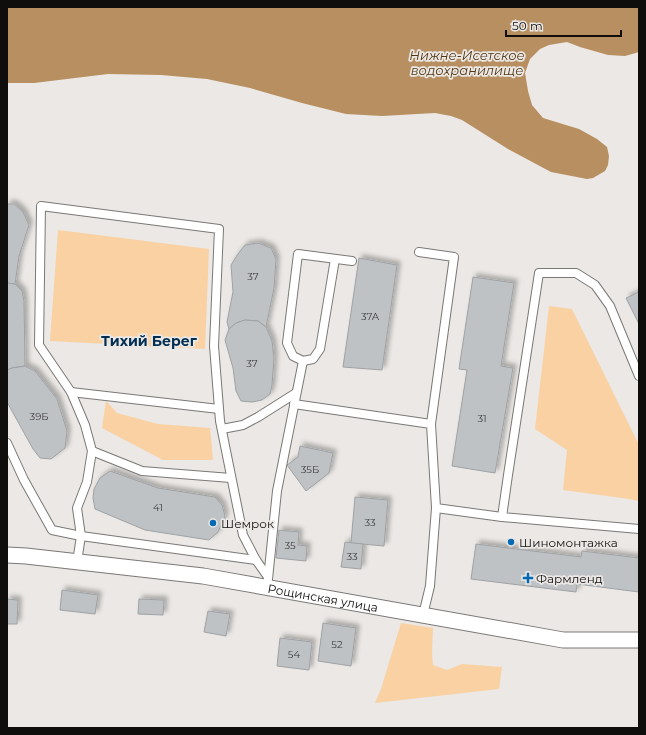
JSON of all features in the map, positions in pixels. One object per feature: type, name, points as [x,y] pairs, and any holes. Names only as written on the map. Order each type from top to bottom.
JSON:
[{"type":"street","name":"Рощинская улица","points":[[7,555],[268,582],[423,615],[563,640],[639,640]]},
{"type":"lane","points":[[77,562],[81,536],[77,508],[88,482],[92,451],[85,425],[71,392],[39,345],[40,206],[219,229],[214,346],[219,410],[242,534],[268,582]]},
{"type":"lane","points":[[419,252],[454,256],[431,424],[436,508],[430,586],[423,615]]},
{"type":"lane","points":[[335,259],[320,349],[313,359],[303,361],[293,356],[287,343],[298,254],[352,261]]},
{"type":"lane","points":[[502,517],[539,273],[576,274],[595,285],[610,306],[639,376]]},
{"type":"lane","points":[[268,582],[277,491],[303,361]]},
{"type":"lane","points":[[71,392],[219,410]]},
{"type":"lane","points":[[222,429],[243,425],[296,393]]},
{"type":"lane","points":[[294,404],[431,424]]},
{"type":"lane","points":[[7,443],[24,480],[52,530],[81,536],[256,560]]},
{"type":"lane","points":[[92,451],[142,471],[231,478]]},
{"type":"lane","points":[[436,508],[502,517],[639,529]]},
{"type":"shaded area","points":[[58,230],[209,249],[205,349],[50,341]]},
{"type":"shaded area","points":[[549,306],[572,309],[639,445],[639,501],[563,490],[567,450],[535,429]]},
{"type":"shaded area","points":[[106,401],[117,413],[158,424],[210,428],[213,460],[163,460],[102,428]]},
{"type":"shaded area","points":[[401,623],[433,628],[433,665],[447,670],[462,664],[502,667],[499,689],[375,703],[381,689]]},
{"type":"water","name":"Нижне-Исетское водохранилище","points":[[7,7],[639,7],[639,52],[625,56],[608,55],[567,42],[549,45],[540,49],[530,59],[525,73],[528,91],[532,105],[543,118],[579,129],[597,139],[607,147],[609,156],[608,165],[605,171],[593,178],[587,179],[551,172],[508,149],[462,120],[435,113],[382,116],[346,114],[250,88],[207,79],[161,75],[108,74],[34,83],[7,83]]},
{"type":"building","points":[[7,204],[14,204],[23,212],[29,225],[19,256],[15,284],[7,283]]},
{"type":"building","points":[[258,243],[271,248],[276,259],[274,288],[266,327],[258,321],[245,320],[236,323],[229,329],[227,322],[233,292],[231,265],[245,245]]},
{"type":"building","points":[[359,258],[397,265],[382,370],[343,367]]},
{"type":"building","points":[[473,277],[514,283],[501,366],[513,368],[495,473],[452,466],[467,370],[459,369]]},
{"type":"building","points":[[7,283],[15,284],[22,291],[24,301],[25,366],[7,370]]},
{"type":"building","points":[[639,292],[639,324],[626,298]]},
{"type":"building","points":[[245,320],[258,321],[266,327],[272,341],[274,358],[270,394],[262,400],[252,402],[241,401],[236,391],[233,368],[225,340],[229,329],[236,323]]},
{"type":"building","points":[[25,366],[35,371],[57,399],[67,431],[65,448],[51,459],[40,458],[33,449],[7,402],[7,370]]},
{"type":"building","points":[[300,446],[333,453],[329,473],[306,491],[287,465],[298,457]]},
{"type":"building","points":[[110,471],[158,488],[215,497],[222,505],[225,516],[218,532],[209,540],[145,530],[95,509],[93,498],[94,489],[100,478]]},
{"type":"building","points":[[355,497],[388,500],[384,546],[351,543]]},
{"type":"building","points":[[279,530],[299,532],[298,545],[307,546],[306,561],[276,558]]},
{"type":"building","points":[[345,542],[363,544],[361,569],[341,567]]},
{"type":"building","points":[[476,544],[581,557],[582,551],[639,558],[639,592],[577,584],[576,592],[471,579]]},
{"type":"building","points":[[62,590],[98,595],[95,614],[60,610]]},
{"type":"building","points":[[7,599],[18,600],[17,624],[7,624]]},
{"type":"building","points":[[139,599],[164,600],[163,615],[138,614]]},
{"type":"building","points":[[208,611],[230,614],[226,636],[204,632]]},
{"type":"building","points":[[323,623],[356,628],[351,666],[318,661]]},
{"type":"building","points":[[280,638],[312,642],[309,670],[277,666]]},
{"type":"place","name":"Шемрок","points":[[213,523]]},
{"type":"place","name":"Шиномонтажка","points":[[511,542]]},
{"type":"place","name":"Фармленд","points":[[528,578]]},
{"type":"district","name":"Тихий Берег","points":[[149,341]]}]
